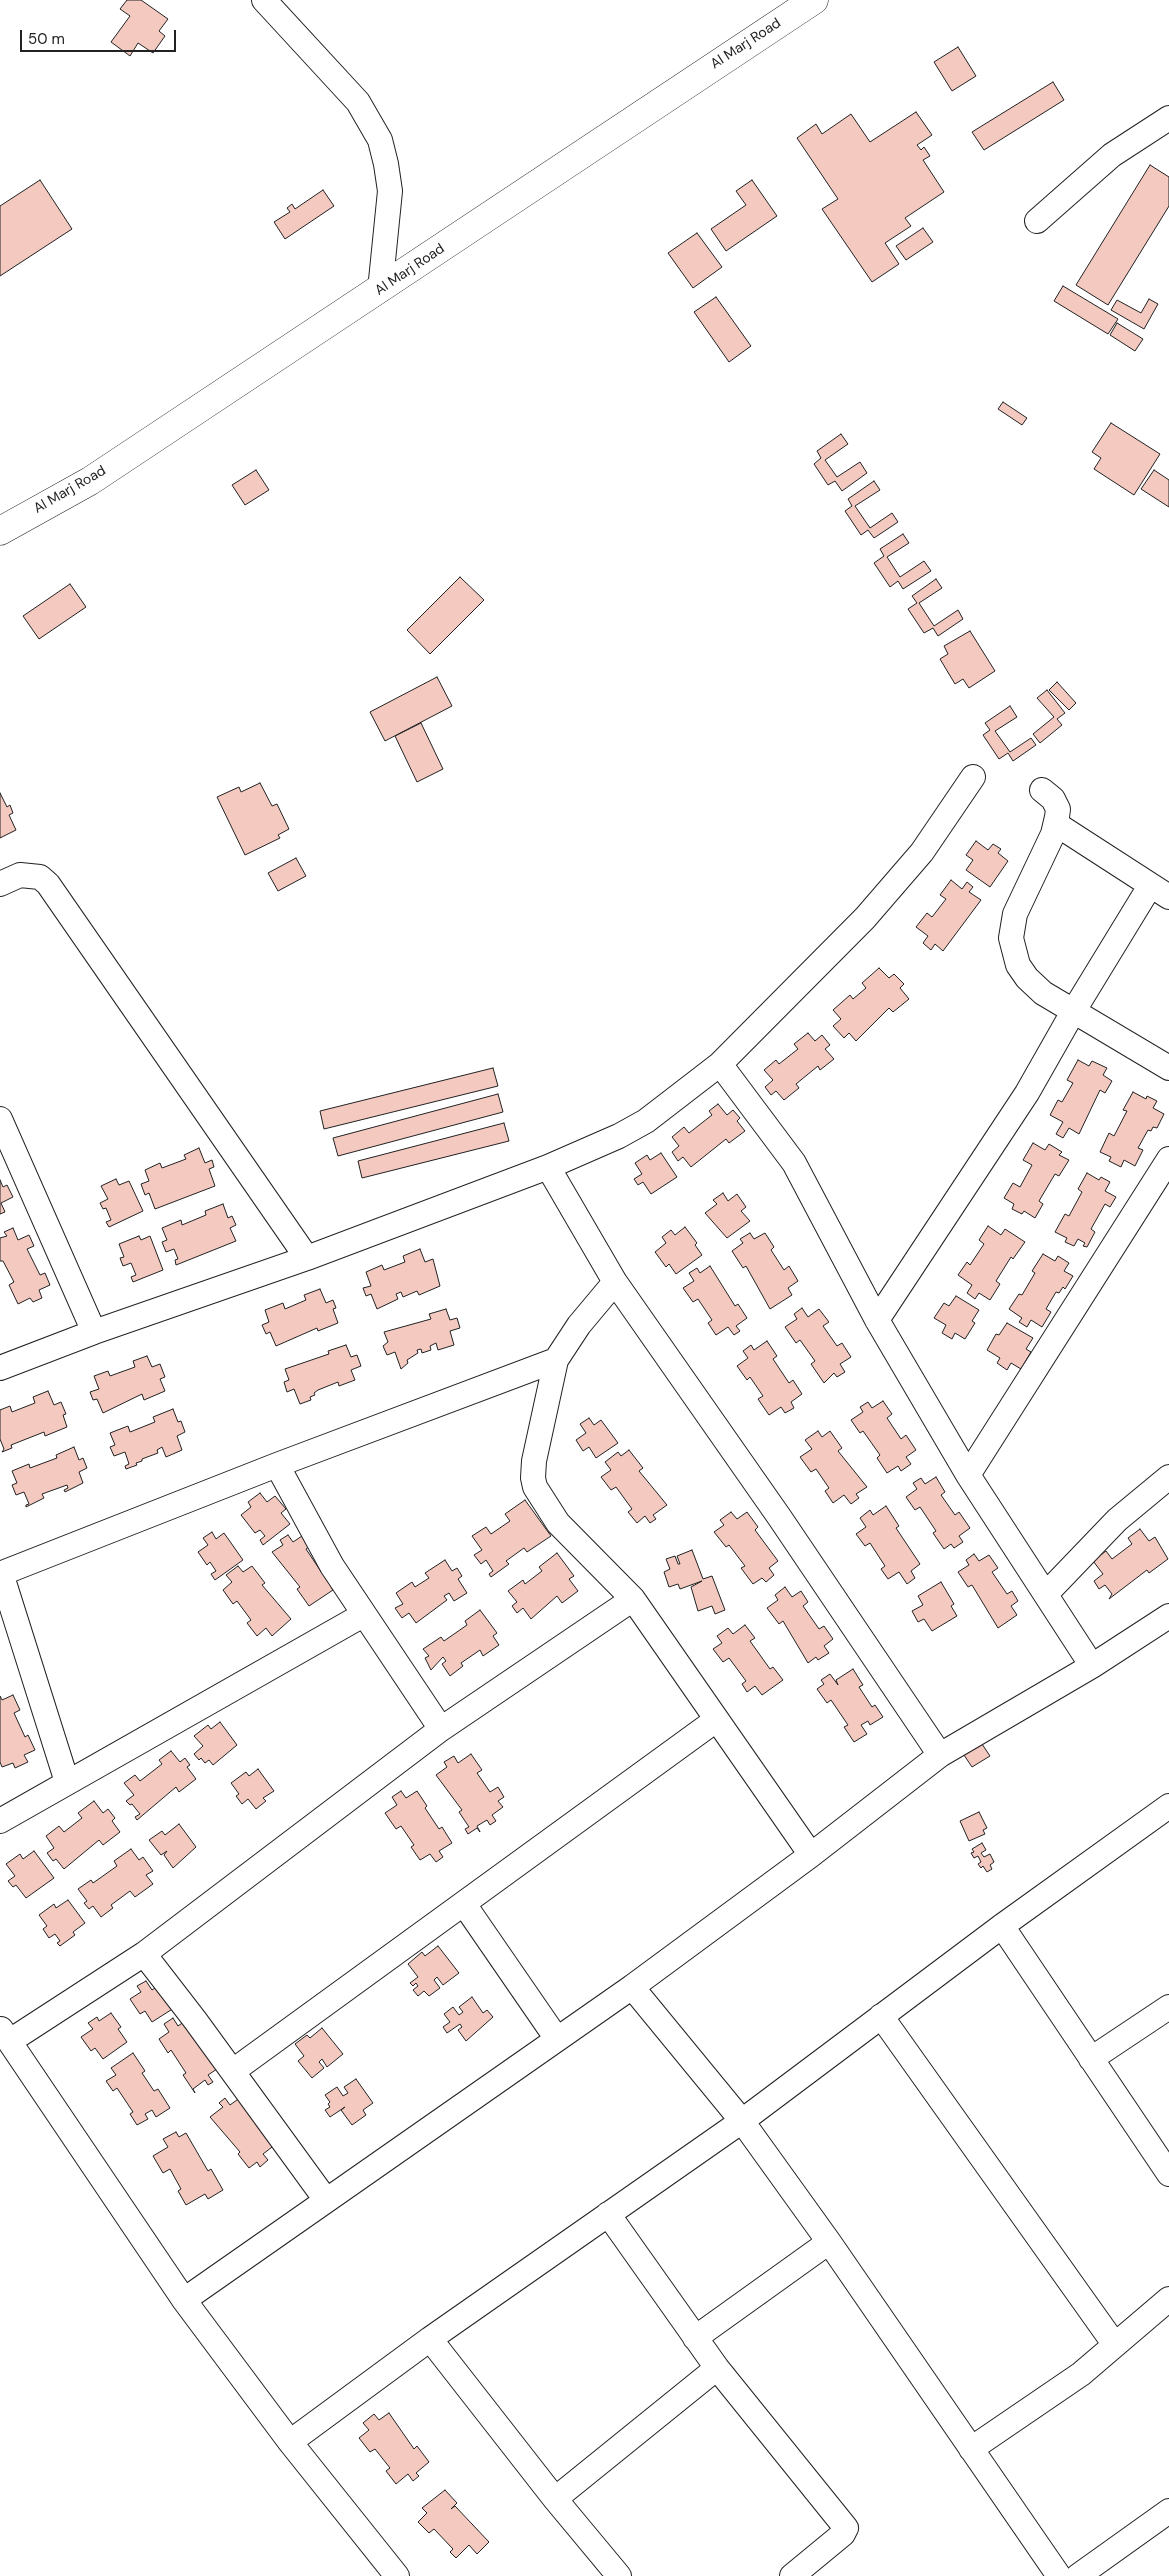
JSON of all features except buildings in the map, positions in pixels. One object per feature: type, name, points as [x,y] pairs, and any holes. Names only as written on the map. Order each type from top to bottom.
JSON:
[{"type":"highway","name":"Al Marj Road","points":[[0,530],[90,481],[814,0]]},
{"type":"street","points":[[264,0],[358,102],[380,140],[390,191],[380,290]]},
{"type":"street","points":[[1036,221],[1112,155],[1169,118]]},
{"type":"street","points":[[0,1368],[94,1332],[307,1258],[548,1167],[619,1136],[646,1121],[720,1064],[865,918],[922,852],[973,777]]},
{"type":"street","points":[[1042,790],[1053,800],[1058,810],[1056,824],[1019,902],[1012,926],[1011,938],[1018,965],[1027,978],[1043,993],[1169,1068]]},
{"type":"street","points":[[877,1320],[1028,1093],[1073,1012],[1159,892],[1056,824]]},
{"type":"street","points":[[0,884],[20,875],[40,877],[48,884],[307,1258]]},
{"type":"street","points":[[720,1064],[794,1163],[877,1320],[968,1475],[1092,1666]]},
{"type":"street","points":[[0,1119],[94,1332]]},
{"type":"street","points":[[968,1475],[1169,1159]]},
{"type":"street","points":[[548,1167],[615,1282],[780,1518],[940,1755]]},
{"type":"street","points":[[615,1282],[579,1325],[556,1360],[534,1461],[533,1478],[535,1487],[558,1523],[633,1599],[811,1855]]},
{"type":"street","points":[[68,1782],[1,1573],[277,1465],[556,1360]]},
{"type":"street","points":[[277,1465],[332,1566],[441,1729]]},
{"type":"street","points":[[1046,1594],[1117,1520],[1169,1477]]},
{"type":"street","points":[[397,2576],[290,2442],[184,2300],[5,2035],[144,1954],[441,1729],[633,1599]]},
{"type":"street","points":[[0,1821],[363,1615]]},
{"type":"street","points":[[184,2300],[632,1987],[811,1855],[940,1755],[1092,1666],[1169,1616]]},
{"type":"street","points":[[233,2071],[716,1720]]},
{"type":"street","points":[[290,2442],[430,2339],[742,2121],[1002,1926],[1169,1806]]},
{"type":"street","points":[[464,1904],[557,2039]]},
{"type":"street","points":[[1002,1926],[1091,2059],[1167,2166]]},
{"type":"street","points":[[144,1954],[233,2071],[326,2200]]},
{"type":"street","points":[[632,1987],[742,2121],[829,2242],[1059,2576]]},
{"type":"street","points":[[1091,2059],[1169,2007]]},
{"type":"street","points":[[881,2016],[1115,2345]]},
{"type":"street","points":[[608,2214],[717,2368],[846,2528],[819,2568],[792,2576]]},
{"type":"street","points":[[695,2338],[829,2242]]},
{"type":"street","points":[[971,2449],[1081,2374],[1169,2299]]},
{"type":"street","points":[[430,2339],[554,2499],[619,2576]]},
{"type":"street","points":[[554,2499],[717,2368]]},
{"type":"street","points":[[1078,2576],[1169,2511]]}]
